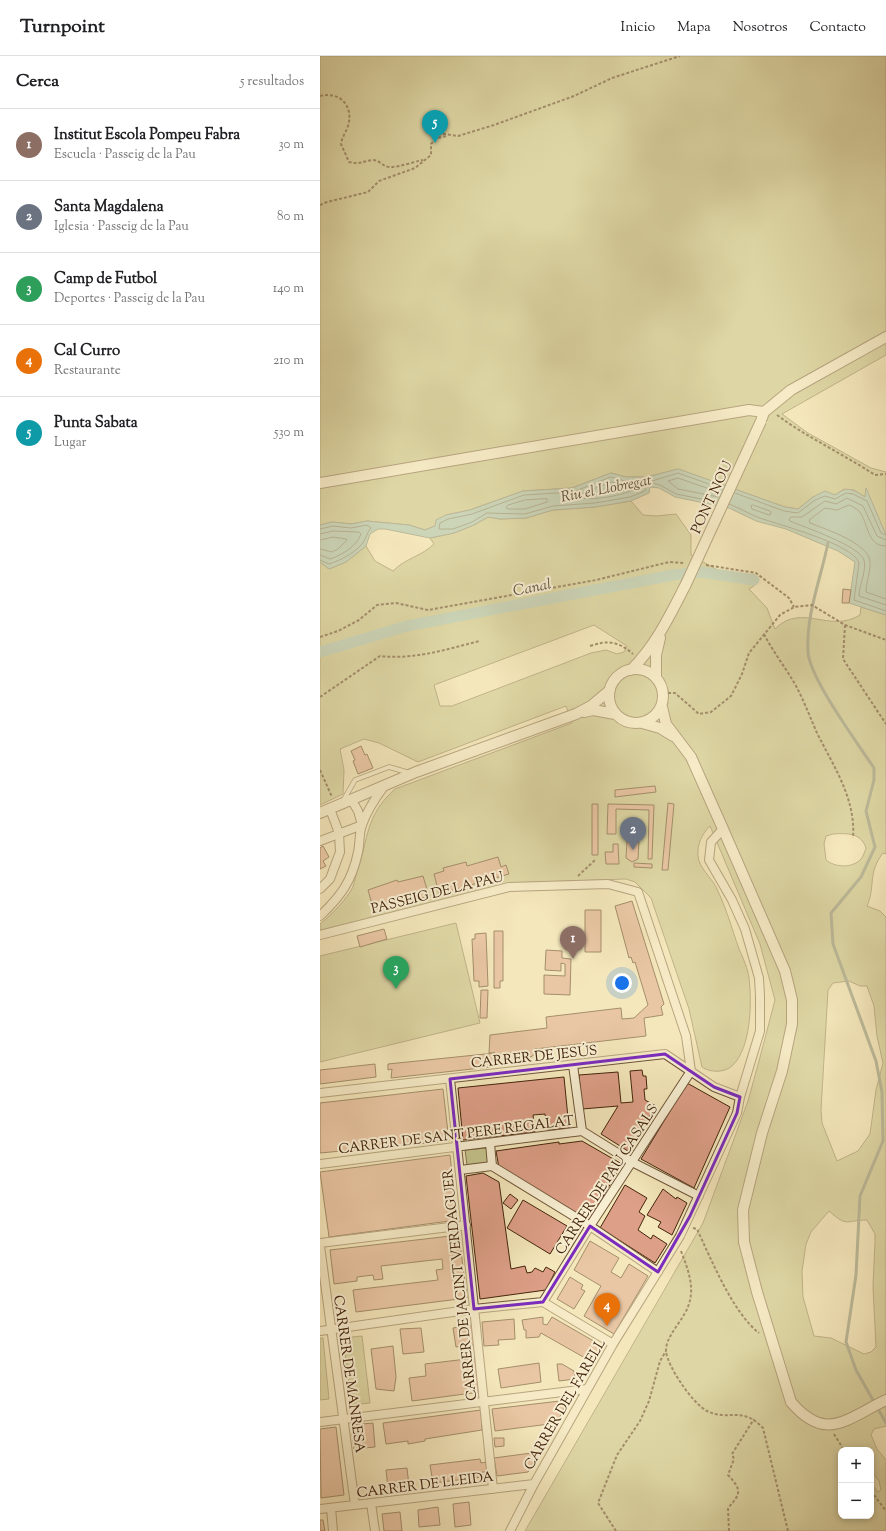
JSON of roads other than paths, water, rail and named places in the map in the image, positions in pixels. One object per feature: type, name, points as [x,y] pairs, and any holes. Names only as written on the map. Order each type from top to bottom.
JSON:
[{"type":"street","points":[[320,483],[749,410],[764,414],[791,390],[886,337]]},
{"type":"street","name":"PONT NOU","points":[[661,633],[686,584],[764,414]]},
{"type":"street","points":[[576,714],[592,706],[610,690],[617,677],[631,670],[661,633]]},
{"type":"street","points":[[656,677],[656,655],[661,633]]},
{"type":"street","points":[[631,670],[642,670],[656,677],[661,684],[663,693],[662,707],[666,724],[674,737],[691,757],[785,971],[792,1000],[792,1024],[782,1071],[762,1133],[743,1210],[744,1242],[791,1402],[802,1415],[810,1421],[831,1425],[886,1400]]},
{"type":"street","points":[[610,690],[609,700],[615,714]]},
{"type":"street","points":[[642,724],[656,716],[662,707]]},
{"type":"street","points":[[320,813],[413,773],[576,714],[593,710],[615,714],[627,722],[660,728],[674,737]]},
{"type":"street","points":[[320,916],[339,896],[350,881],[358,852],[362,826],[373,803],[385,784]]},
{"type":"street","points":[[340,804],[358,811],[362,826]]},
{"type":"street","points":[[320,889],[330,879],[340,852],[340,804]]},
{"type":"street","points":[[320,841],[339,832],[362,826]]},
{"type":"street","points":[[699,1196],[737,1113],[740,1097],[760,1031],[758,972],[745,930],[732,900],[709,860],[711,842],[723,829]]},
{"type":"street","name":"PASSEIG DE LA PAU","points":[[320,935],[509,887],[608,884],[638,892],[686,1036],[691,1071]]},
{"type":"street","name":"CARRER DE JESÚS","points":[[320,1093],[665,1054],[714,1087],[740,1097]]},
{"type":"street","points":[[573,1065],[582,1131]]},
{"type":"street","name":"CARRER DE PAU CASALS","points":[[543,1302],[590,1226],[691,1071]]},
{"type":"street","name":"CARRER DE JACINT VERDAGUER","points":[[450,1079],[493,1489]]},
{"type":"street","name":"CARRER DE SANT PERE REGALAT","points":[[320,1164],[582,1131],[632,1162],[699,1196]]},
{"type":"street","points":[[490,1143],[492,1166]]},
{"type":"street","points":[[460,1170],[492,1166],[590,1226],[658,1272]]},
{"type":"street","name":"CARRER DEL FARELL","points":[[510,1531],[534,1484],[587,1389],[680,1236],[699,1196]]},
{"type":"street","points":[[320,1243],[466,1225]]},
{"type":"street","name":"CARRER DE MANRESA","points":[[320,1246],[355,1505]]},
{"type":"street","points":[[320,1331],[474,1309],[543,1302],[613,1344]]},
{"type":"street","points":[[320,1422],[587,1389]]},
{"type":"street","name":"CARRER DE LLEIDA","points":[[320,1509],[534,1484]]},
{"type":"street","points":[[371,1503],[375,1531]]},
{"type":"street","points":[[331,1508],[333,1531]]},
{"type":"lane","points":[[340,804],[354,780],[389,767],[413,773]]},
{"type":"water","name":"Riu el Llobregat","points":[[678,469],[785,507],[798,509],[813,497],[825,491],[835,495],[843,490],[850,490],[865,497],[866,488],[886,535],[886,615],[849,603],[855,562],[838,551],[786,529],[756,521],[729,508],[675,497],[659,488],[650,487],[649,493],[631,501],[595,507],[553,510],[526,518],[500,519],[488,517],[474,525],[454,533],[430,538],[378,529],[370,534],[366,546],[346,562],[329,569],[320,562],[320,525],[332,522],[351,524],[367,521],[409,525],[425,530],[435,526],[436,520],[446,515],[470,510],[523,491],[572,488],[611,473],[626,477],[647,477]]},
{"type":"waterway","points":[[828,543],[809,623],[808,651],[810,662],[825,693],[874,768],[874,780],[866,811],[875,847],[861,877],[831,913],[833,944],[876,1061],[882,1092],[883,1141],[860,1196],[856,1275],[846,1342],[856,1370],[886,1423]]},
{"type":"waterway","name":"Canal","points":[[320,652],[407,626],[673,575],[701,572],[754,580]]},
{"type":"place","name":"Punta Sabata","points":[[435,143]]},
{"type":"place","name":"Santa Magdalena","points":[[633,850]]},
{"type":"place","name":"Institut Escola Pompeu Fabra","points":[[573,959]]},
{"type":"place","name":"Camp de Futbol","points":[[396,989]]},
{"type":"place","name":"Cal Curro","points":[[607,1326]]}]
